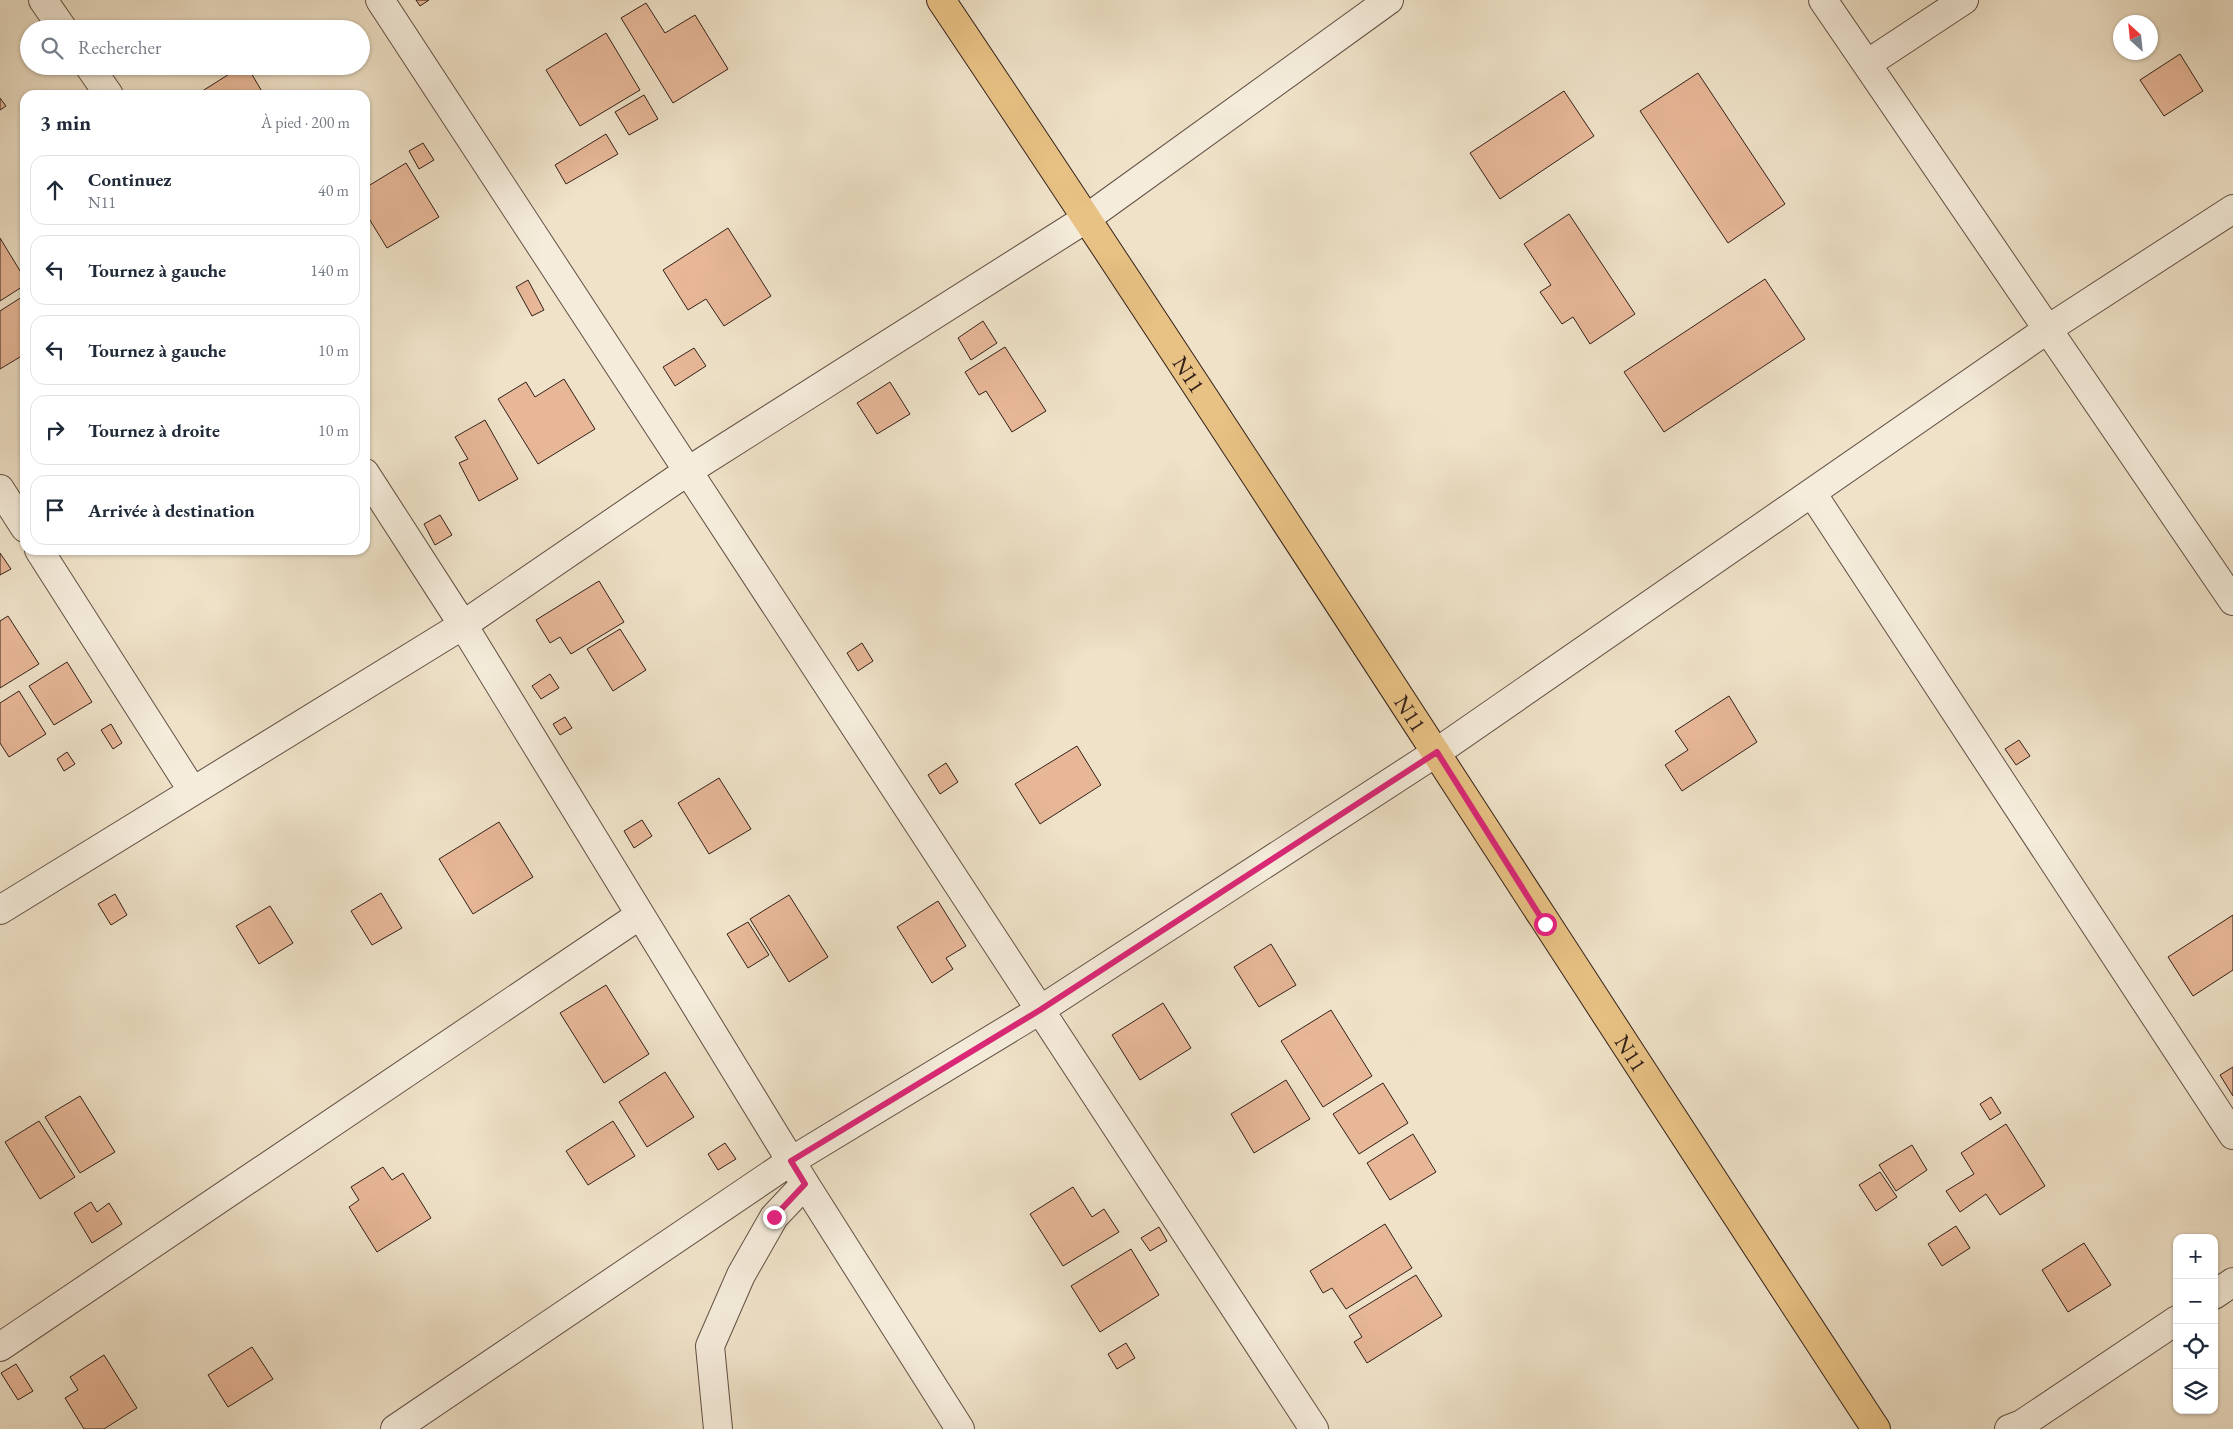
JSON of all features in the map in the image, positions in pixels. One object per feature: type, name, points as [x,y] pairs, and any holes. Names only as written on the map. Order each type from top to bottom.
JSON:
[{"type":"main road","name":"N11","points":[[940,0],[1087,218],[1437,752],[1545,924],[1876,1429]]},
{"type":"street","points":[[43,0],[57,20]]},
{"type":"street","points":[[380,0],[1314,1429]]},
{"type":"street","points":[[0,910],[192,790],[463,625],[688,471],[1087,218],[1389,0]]},
{"type":"street","points":[[1823,0],[2233,601]]},
{"type":"street","points":[[1867,64],[1964,0]]},
{"type":"street","points":[[95,75],[106,90]]},
{"type":"street","points":[[395,1429],[791,1161],[1040,1010],[1437,752],[2048,329],[2233,209]]},
{"type":"street","points":[[370,481],[463,625],[805,1184],[960,1429]]},
{"type":"street","points":[[0,489],[20,520]]},
{"type":"street","points":[[1812,493],[2233,1135]]},
{"type":"street","points":[[42,555],[192,790]]},
{"type":"street","points":[[0,1347],[640,915]]},
{"type":"street","points":[[718,1429],[710,1346],[741,1275],[774,1217],[805,1184]]},
{"type":"street","points":[[2218,1291],[2233,1282]]},
{"type":"street","points":[[2009,1429],[2022,1424],[2173,1323]]},
{"type":"building","points":[[416,0],[429,0],[420,6]]},
{"type":"building","points":[[646,3],[665,33],[695,15],[728,69],[673,103],[621,18]]},
{"type":"building","points":[[606,33],[640,90],[580,126],[546,70]]},
{"type":"building","points":[[2180,54],[2203,91],[2164,116],[2140,80]]},
{"type":"building","points":[[1698,73],[1785,204],[1728,243],[1640,111]]},
{"type":"building","points":[[228,75],[252,75],[261,90],[204,90]]},
{"type":"building","points":[[1564,91],[1594,136],[1500,199],[1470,153]]},
{"type":"building","points":[[644,95],[658,119],[629,135],[615,112]]},
{"type":"building","points":[[0,98],[6,106],[0,110]]},
{"type":"building","points":[[606,134],[618,154],[566,184],[555,165]]},
{"type":"building","points":[[423,143],[434,160],[419,169],[409,151]]},
{"type":"building","points":[[406,163],[439,217],[387,248],[370,220],[370,185]]},
{"type":"building","points":[[1569,214],[1635,314],[1590,344],[1573,317],[1562,324],[1540,292],[1551,285],[1524,244]]},
{"type":"building","points":[[728,228],[771,296],[724,326],[706,299],[688,310],[663,270]]},
{"type":"building","points":[[0,238],[20,271],[20,288],[0,301]]},
{"type":"building","points":[[1765,279],[1805,339],[1664,432],[1624,372]]},
{"type":"building","points":[[528,280],[544,310],[532,316],[516,287]]},
{"type":"building","points":[[20,298],[20,357],[0,369],[0,311]]},
{"type":"building","points":[[983,321],[997,343],[971,360],[958,338]]},
{"type":"building","points":[[1005,347],[1046,411],[1012,432],[986,391],[979,395],[965,372]]},
{"type":"building","points":[[694,348],[706,366],[675,386],[663,367]]},
{"type":"building","points":[[564,379],[595,429],[538,464],[498,399],[526,382],[535,397]]},
{"type":"building","points":[[890,382],[910,414],[877,434],[857,403]]},
{"type":"building","points":[[485,420],[518,479],[479,501],[459,463],[468,459],[455,437]]},
{"type":"building","points":[[440,515],[452,535],[435,545],[424,524]]},
{"type":"building","points":[[0,553],[11,569],[0,575]]},
{"type":"building","points":[[599,581],[624,622],[571,654],[560,637],[550,643],[536,620]]},
{"type":"building","points":[[8,616],[39,664],[0,688],[0,621]]},
{"type":"building","points":[[620,629],[646,670],[613,691],[587,649]]},
{"type":"building","points":[[862,643],[873,661],[858,671],[847,653]]},
{"type":"building","points":[[67,662],[92,702],[54,725],[29,686]]},
{"type":"building","points":[[550,674],[559,688],[541,699],[532,686]]},
{"type":"building","points":[[19,691],[46,734],[9,757],[0,743],[0,703]]},
{"type":"building","points":[[1729,696],[1757,742],[1682,791],[1665,765],[1688,750],[1675,731]]},
{"type":"building","points":[[565,717],[572,728],[560,735],[553,724]]},
{"type":"building","points":[[111,724],[122,743],[113,749],[101,730]]},
{"type":"building","points":[[2019,740],[2030,756],[2016,765],[2005,749]]},
{"type":"building","points":[[1077,746],[1101,785],[1040,824],[1015,784]]},
{"type":"building","points":[[67,752],[75,764],[64,771],[57,759]]},
{"type":"building","points":[[946,763],[958,782],[940,794],[928,775]]},
{"type":"building","points":[[719,778],[751,829],[709,854],[678,803]]},
{"type":"building","points":[[642,820],[652,836],[634,848],[624,831]]},
{"type":"building","points":[[499,822],[533,877],[473,914],[439,859]]},
{"type":"building","points":[[381,893],[402,928],[372,945],[351,911]]},
{"type":"building","points":[[115,894],[127,915],[111,925],[98,904]]},
{"type":"building","points":[[789,895],[828,957],[789,982],[750,919]]},
{"type":"building","points":[[938,901],[966,946],[946,958],[953,969],[932,983],[897,927]]},
{"type":"building","points":[[270,906],[293,943],[259,964],[236,926]]},
{"type":"building","points":[[2233,915],[2233,970],[2193,996],[2168,957]]},
{"type":"building","points":[[748,922],[769,955],[748,968],[727,934]]},
{"type":"building","points":[[1271,944],[1296,985],[1259,1007],[1234,967]]},
{"type":"building","points":[[606,985],[649,1054],[604,1083],[560,1013]]},
{"type":"building","points":[[1163,1003],[1191,1048],[1140,1080],[1112,1035]]},
{"type":"building","points":[[1331,1010],[1372,1076],[1323,1107],[1281,1041]]},
{"type":"building","points":[[2233,1067],[2233,1096],[2220,1075]]},
{"type":"building","points":[[665,1072],[694,1117],[647,1147],[619,1102]]},
{"type":"building","points":[[1286,1080],[1310,1119],[1254,1153],[1231,1114]]},
{"type":"building","points":[[1383,1083],[1408,1123],[1359,1154],[1333,1114]]},
{"type":"building","points":[[80,1096],[115,1152],[80,1173],[45,1117]]},
{"type":"building","points":[[1991,1097],[2001,1113],[1990,1120],[1980,1104]]},
{"type":"building","points":[[39,1121],[75,1177],[40,1199],[5,1142]]},
{"type":"building","points":[[613,1121],[635,1156],[588,1185],[566,1151]]},
{"type":"building","points":[[2006,1124],[2045,1186],[2000,1215],[1986,1194],[1960,1212],[1946,1191],[1974,1174],[1961,1153]]},
{"type":"building","points":[[1413,1134],[1436,1172],[1390,1200],[1367,1163]]},
{"type":"building","points":[[725,1143],[736,1159],[718,1170],[708,1154]]},
{"type":"building","points":[[1912,1145],[1927,1170],[1896,1191],[1879,1165]]},
{"type":"building","points":[[383,1167],[392,1180],[403,1173],[431,1218],[377,1252],[349,1207],[359,1200],[351,1187]]},
{"type":"building","points":[[1880,1172],[1897,1197],[1876,1211],[1859,1185]]},
{"type":"building","points":[[1073,1187],[1092,1217],[1104,1209],[1119,1232],[1063,1266],[1030,1214]]},
{"type":"building","points":[[91,1202],[97,1212],[109,1203],[122,1224],[92,1243],[74,1213]]},
{"type":"building","points":[[1385,1224],[1412,1268],[1346,1309],[1332,1288],[1323,1293],[1310,1271]]},
{"type":"building","points":[[1956,1226],[1970,1248],[1942,1266],[1928,1244]]},
{"type":"building","points":[[1159,1227],[1167,1241],[1150,1251],[1141,1238]]},
{"type":"building","points":[[2084,1243],[2111,1285],[2068,1312],[2042,1270]]},
{"type":"building","points":[[1131,1249],[1159,1295],[1100,1332],[1071,1286]]},
{"type":"building","points":[[1416,1275],[1442,1316],[1367,1363],[1354,1342],[1362,1337],[1349,1316]]},
{"type":"building","points":[[1126,1343],[1135,1358],[1117,1369],[1108,1354]]},
{"type":"building","points":[[252,1347],[273,1379],[228,1407],[208,1375]]},
{"type":"building","points":[[104,1355],[137,1408],[104,1429],[84,1429],[65,1398],[78,1390],[70,1377]]},
{"type":"building","points":[[16,1364],[33,1391],[18,1400],[1,1373]]},
{"type":"route","points":[[774,1217],[805,1184],[791,1161],[1040,1010],[1437,752],[1545,924]]}]
